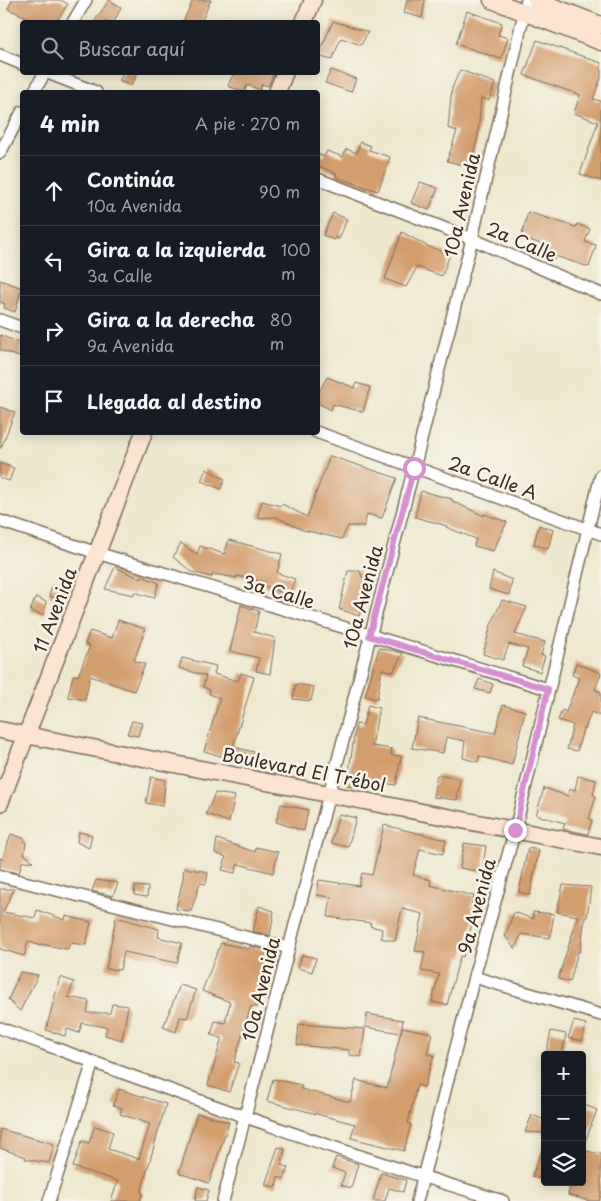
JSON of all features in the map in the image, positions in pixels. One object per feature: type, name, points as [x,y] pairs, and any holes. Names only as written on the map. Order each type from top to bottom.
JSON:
[{"type":"street","points":[[74,20],[86,0]]},
{"type":"street","points":[[305,20],[313,0]]},
{"type":"street","points":[[492,0],[526,6],[601,42]]},
{"type":"street","points":[[536,0],[601,25]]},
{"type":"street","name":"10a Avenida","points":[[223,1201],[414,468],[472,239],[526,6]]},
{"type":"street","points":[[0,55],[20,63]]},
{"type":"street","points":[[35,90],[44,75]]},
{"type":"street","points":[[50,75],[91,90]]},
{"type":"street","points":[[278,90],[284,75]]},
{"type":"street","points":[[0,153],[20,116]]},
{"type":"street","name":"2a Calle","points":[[320,180],[472,239],[601,294]]},
{"type":"street","points":[[0,320],[20,327]]},
{"type":"street","name":"2a Calle A","points":[[320,433],[601,534]]},
{"type":"street","name":"11 Avenida","points":[[0,803],[143,435]]},
{"type":"street","name":"9a Avenida","points":[[417,1201],[474,977],[515,830],[601,475]]},
{"type":"street","name":"3a Calle","points":[[0,521],[97,554],[548,689]]},
{"type":"street","name":"Boulevard El Trébol","points":[[0,730],[601,847]]},
{"type":"street","points":[[0,876],[289,948]]},
{"type":"street","points":[[474,977],[601,1015]]},
{"type":"street","points":[[0,1028],[245,1118],[423,1178],[503,1201]]},
{"type":"street","points":[[49,1201],[93,1062]]},
{"type":"building","points":[[12,0],[60,0],[68,4],[57,20],[34,20],[8,9]]},
{"type":"building","points":[[109,0],[121,7],[115,20],[95,20]]},
{"type":"building","points":[[193,0],[211,0],[202,20],[184,20]]},
{"type":"building","points":[[407,0],[425,0],[422,18],[404,13]]},
{"type":"building","points":[[467,11],[502,23],[498,35],[508,38],[501,59],[456,44]]},
{"type":"building","points":[[333,21],[368,32],[361,45],[341,38],[332,60],[320,57],[320,51]]},
{"type":"building","points":[[537,40],[601,63],[601,78],[593,99],[601,101],[601,181],[580,174],[598,122],[574,113],[580,95],[524,75]]},
{"type":"building","points":[[331,70],[356,79],[351,92],[325,83]]},
{"type":"building","points":[[460,70],[495,83],[489,100],[481,98],[478,137],[470,167],[447,161],[457,131],[448,128],[452,88]]},
{"type":"building","points":[[122,75],[136,75],[131,86],[119,81]]},
{"type":"building","points":[[233,75],[273,75],[268,86],[262,84],[260,90],[247,85],[245,90],[228,86]]},
{"type":"building","points":[[360,142],[371,146],[369,150],[390,157],[378,191],[336,177],[337,174],[320,167],[320,155],[324,157],[327,151],[343,157],[346,149],[357,153]]},
{"type":"building","points":[[420,182],[438,188],[429,210],[411,203]]},
{"type":"building","points":[[528,212],[576,227],[577,224],[590,229],[585,242],[596,245],[589,267],[555,256],[554,260],[538,255],[542,244],[521,238]]},
{"type":"building","points":[[333,213],[347,219],[339,239],[335,237],[334,240],[323,235]]},
{"type":"building","points":[[402,232],[427,246],[450,254],[442,276],[417,267],[406,287],[385,279]]},
{"type":"building","points":[[0,280],[20,287],[20,295],[15,312],[4,308],[5,304],[0,302]]},
{"type":"building","points":[[0,335],[20,343],[19,357],[0,350]]},
{"type":"building","points":[[327,377],[355,388],[356,383],[370,387],[363,412],[333,404],[331,410],[320,404],[320,390]]},
{"type":"building","points":[[0,407],[15,412],[1,448],[0,448]]},
{"type":"building","points":[[330,456],[397,478],[382,518],[367,514],[364,526],[348,526],[342,539],[303,530],[276,517],[257,518],[262,501],[281,506],[282,504],[307,517]]},
{"type":"building","points":[[0,463],[14,468],[9,481],[0,478]]},
{"type":"building","points":[[206,469],[225,479],[221,489],[201,481]]},
{"type":"building","points":[[421,491],[452,499],[452,501],[484,516],[484,514],[507,522],[493,551],[474,546],[476,539],[447,526],[415,517]]},
{"type":"building","points":[[539,525],[553,530],[548,549],[534,544]]},
{"type":"building","points":[[229,540],[282,554],[277,573],[295,579],[289,595],[264,586],[265,582],[237,576],[237,578],[213,574],[212,577],[192,572],[173,557],[181,543],[197,555],[200,546],[224,554]]},
{"type":"building","points":[[115,567],[141,579],[142,576],[159,583],[154,598],[134,592],[134,595],[105,589]]},
{"type":"building","points":[[348,571],[360,571],[362,577],[370,583],[359,616],[339,609]]},
{"type":"building","points":[[493,572],[512,580],[509,595],[489,589]]},
{"type":"building","points":[[52,586],[60,588],[62,600],[49,596]]},
{"type":"building","points":[[36,597],[46,602],[43,615],[30,611]]},
{"type":"building","points":[[502,600],[527,607],[515,634],[545,642],[541,655],[545,656],[540,672],[522,666],[528,649],[509,644],[503,660],[483,654],[491,625]]},
{"type":"building","points":[[241,605],[259,611],[254,632],[275,638],[270,674],[256,671],[259,658],[230,651]]},
{"type":"building","points":[[118,620],[145,629],[134,661],[145,664],[134,691],[90,676],[85,700],[68,697],[73,675],[78,676],[90,646],[85,644],[90,631],[112,638]]},
{"type":"building","points":[[379,648],[403,653],[393,672],[382,669],[377,699],[365,696]]},
{"type":"building","points":[[182,658],[216,666],[214,674],[238,681],[241,673],[254,677],[233,747],[254,752],[250,765],[204,751],[220,698],[209,694],[210,690],[203,687],[206,676],[179,668]]},
{"type":"building","points":[[576,663],[601,673],[595,690],[601,692],[601,716],[591,712],[585,729],[583,729],[577,751],[567,749],[573,725],[558,720],[562,710],[566,712],[579,678],[572,675]]},
{"type":"building","points":[[479,679],[493,684],[490,693],[475,689]]},
{"type":"building","points":[[296,684],[314,687],[311,701],[293,699]]},
{"type":"building","points":[[368,705],[379,708],[372,746],[392,749],[391,755],[401,756],[396,785],[375,782],[374,788],[347,785],[356,724],[363,725]]},
{"type":"building","points":[[503,705],[525,711],[512,765],[479,756],[478,762],[463,758],[465,741],[446,737],[443,753],[412,748],[418,718],[495,733]]},
{"type":"building","points":[[132,721],[142,723],[138,736],[127,734]]},
{"type":"building","points":[[437,775],[460,779],[457,800],[433,797]]},
{"type":"building","points":[[578,776],[596,780],[593,795],[596,796],[589,819],[592,820],[588,834],[563,829],[565,823],[536,815],[544,788],[568,796],[570,789],[575,790]]},
{"type":"building","points":[[151,777],[165,780],[163,806],[146,803]]},
{"type":"building","points":[[215,793],[235,796],[229,822],[206,814]]},
{"type":"building","points":[[281,804],[308,810],[304,831],[276,822]]},
{"type":"building","points":[[339,814],[356,818],[348,847],[331,843]]},
{"type":"building","points":[[384,825],[446,840],[443,854],[420,849],[413,875],[431,880],[430,885],[474,896],[471,907],[476,908],[463,957],[460,956],[447,1005],[432,1002],[439,974],[421,971],[425,952],[415,951],[423,914],[402,909],[395,941],[381,938],[382,929],[370,926],[371,923],[328,917],[331,897],[317,895],[319,880],[359,886],[362,873],[372,875]]},
{"type":"building","points":[[79,832],[92,835],[89,848],[77,842]]},
{"type":"building","points":[[11,834],[23,838],[26,843],[24,854],[33,861],[22,862],[19,873],[0,869],[0,858],[3,859]]},
{"type":"building","points":[[217,839],[255,852],[256,847],[278,852],[273,873],[238,864],[235,873],[222,870],[226,857],[215,853]]},
{"type":"building","points":[[464,843],[486,846],[482,872],[460,868]]},
{"type":"building","points":[[528,848],[539,850],[530,895],[519,892]]},
{"type":"building","points":[[184,868],[208,872],[206,884],[200,883],[191,911],[176,909]]},
{"type":"building","points":[[96,880],[118,883],[113,896],[92,891]]},
{"type":"building","points":[[563,885],[591,887],[580,952],[578,951],[570,982],[558,979],[578,916],[557,912]]},
{"type":"building","points":[[135,886],[148,887],[147,897],[134,895]]},
{"type":"building","points":[[0,889],[14,889],[3,912],[35,918],[37,910],[65,920],[66,916],[91,922],[86,945],[70,943],[68,949],[40,944],[40,946],[28,941],[24,956],[0,949]]},
{"type":"building","points":[[259,906],[274,911],[270,936],[253,931]]},
{"type":"building","points":[[514,912],[533,919],[533,912],[554,914],[550,938],[521,934],[515,949],[505,936]]},
{"type":"building","points":[[116,917],[159,929],[158,937],[182,943],[177,963],[124,952],[120,970],[106,969]]},
{"type":"building","points":[[221,943],[249,949],[250,946],[270,953],[257,1007],[251,1006],[234,1062],[239,1063],[229,1092],[208,1085],[222,1038],[211,1035],[215,1021],[225,1023],[230,1002],[202,991]]},
{"type":"building","points":[[302,955],[316,958],[312,972],[298,968]]},
{"type":"building","points":[[20,972],[38,975],[20,1011],[8,1000]]},
{"type":"building","points":[[60,977],[74,982],[68,997],[89,1001],[87,1013],[110,1013],[112,1004],[128,1006],[122,1040],[105,1035],[107,1027],[82,1023],[79,1033],[67,1029],[65,1036],[46,1030]]},
{"type":"building","points":[[180,985],[196,990],[187,1018],[180,1017],[176,1032],[163,1027]]},
{"type":"building","points":[[367,1014],[403,1020],[401,1033],[365,1027]]},
{"type":"building","points":[[574,1021],[586,1024],[582,1041],[568,1038]]},
{"type":"building","points":[[299,1024],[365,1029],[361,1057],[349,1055],[349,1050],[297,1045]]},
{"type":"building","points":[[402,1027],[432,1033],[427,1054],[434,1055],[424,1087],[417,1085],[408,1123],[411,1124],[404,1151],[351,1138],[355,1124],[267,1101],[273,1079],[301,1085],[301,1089],[350,1102],[356,1080],[387,1088]]},
{"type":"building","points":[[551,1031],[566,1034],[563,1051],[547,1051]]},
{"type":"building","points":[[119,1089],[166,1104],[140,1201],[111,1201],[118,1181],[73,1167],[82,1141],[89,1143],[95,1126],[113,1132],[108,1149],[139,1159],[150,1124],[120,1114],[122,1108],[113,1105]]},
{"type":"building","points":[[586,1106],[597,1110],[586,1139]]},
{"type":"building","points":[[197,1113],[229,1122],[209,1183],[179,1173]]},
{"type":"building","points":[[532,1115],[541,1118],[541,1133],[525,1132]]},
{"type":"building","points":[[0,1129],[54,1144],[49,1163],[25,1159],[26,1157],[0,1148]]},
{"type":"building","points":[[278,1147],[285,1149],[281,1165],[288,1167],[284,1179],[278,1177],[276,1187],[265,1185]]},
{"type":"building","points":[[586,1151],[601,1154],[601,1194],[599,1201],[590,1201],[568,1195],[570,1186],[586,1186]]},
{"type":"building","points":[[541,1153],[541,1179],[532,1176]]},
{"type":"building","points":[[336,1157],[358,1164],[351,1188],[341,1185],[345,1173],[332,1168]]},
{"type":"building","points":[[381,1173],[406,1180],[403,1192],[389,1188],[385,1201],[373,1201]]},
{"type":"building","points":[[198,1187],[209,1190],[206,1201],[195,1201]]},
{"type":"route","points":[[414,468],[369,636],[548,689],[515,830]]}]
